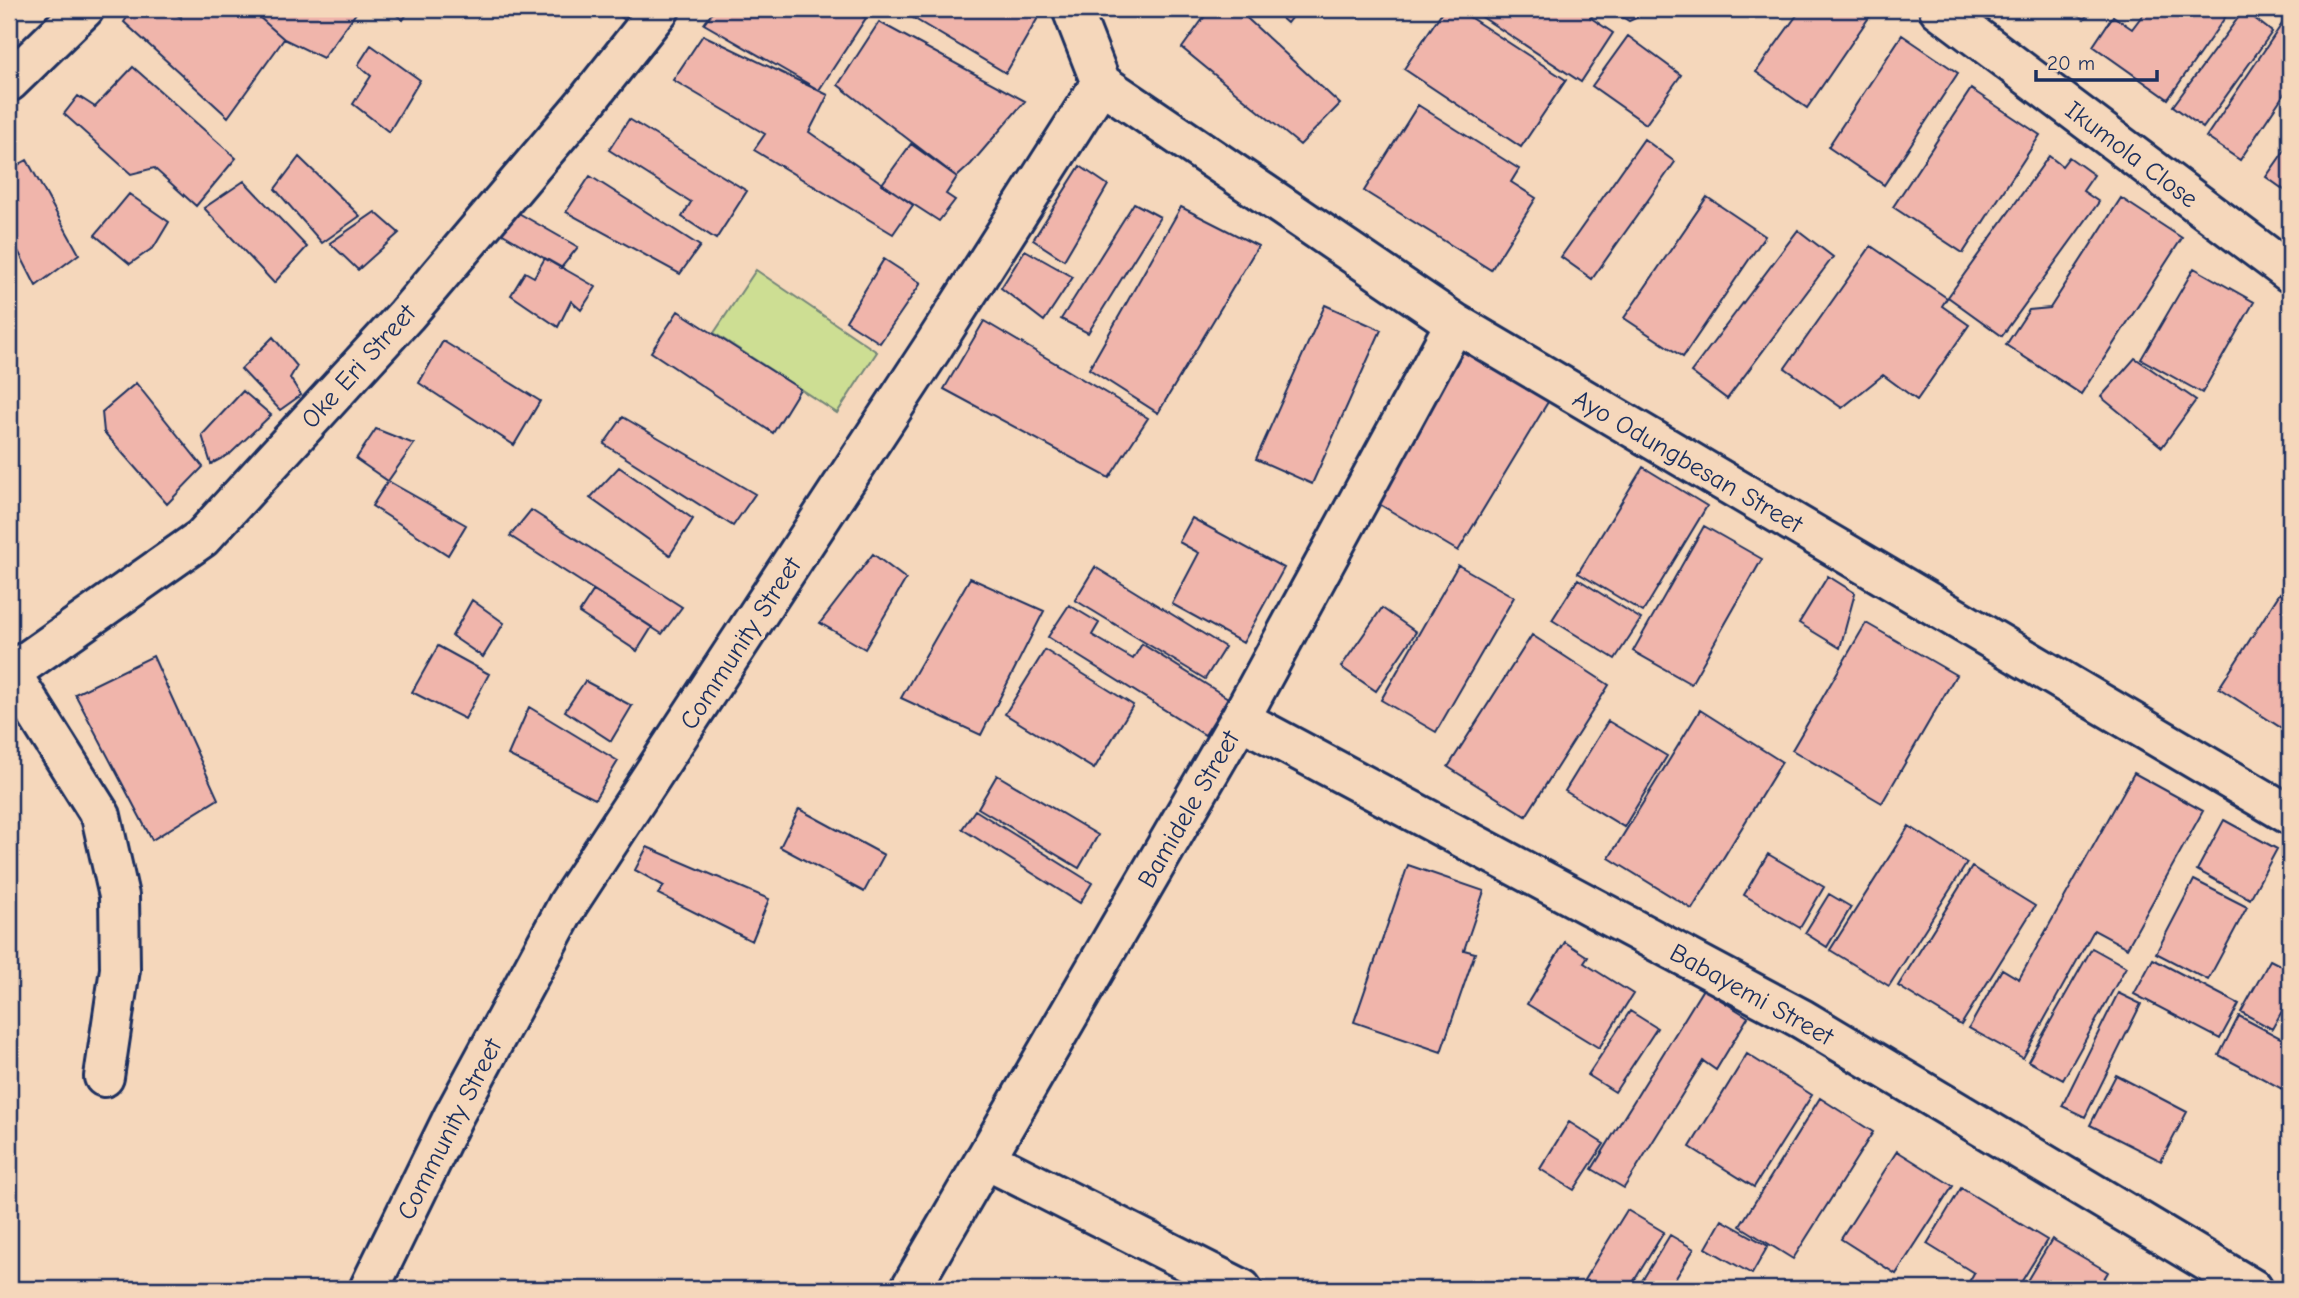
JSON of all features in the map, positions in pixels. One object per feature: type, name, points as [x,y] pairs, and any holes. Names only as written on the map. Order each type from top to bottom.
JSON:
[{"type":"street","points":[[9,82],[83,9]]},
{"type":"street","name":"Oke Eri Street","points":[[10,674],[202,538],[406,315],[587,101],[660,9]]},
{"type":"street","points":[[1072,9],[1101,83]]},
{"type":"street","name":"Ikumola Close","points":[[1939,9],[2290,273]]},
{"type":"street","name":"Ayo Odungbesan Street","points":[[1101,83],[1455,323],[2290,815]]},
{"type":"street","name":"Community Street","points":[[369,1289],[453,1117],[568,904],[926,359],[1101,83]]},
{"type":"street","name":"Bamidele Street","points":[[910,1289],[1240,719],[1455,323]]},
{"type":"street","points":[[10,674],[101,816],[119,896],[120,969],[104,1077]]},
{"type":"street","name":"Babayemi Street","points":[[1240,719],[1802,1019],[2253,1289]]},
{"type":"street","points":[[985,1160],[1242,1289]]},
{"type":"green space","points":[[756,270],[877,352],[837,413],[714,333]]},
{"type":"building","points":[[133,9],[170,9],[181,18],[182,9],[250,9],[284,39],[228,117],[124,22]]},
{"type":"building","points":[[250,9],[359,9],[323,58],[284,39]]},
{"type":"building","points":[[389,9],[410,9],[403,20]]},
{"type":"building","points":[[610,9],[637,9],[628,22]]},
{"type":"building","points":[[715,9],[849,9],[866,18],[819,90],[704,24]]},
{"type":"building","points":[[905,9],[1043,9],[1006,73],[903,12]]},
{"type":"building","points":[[1210,9],[1237,9],[1340,104],[1300,145],[1182,48]]},
{"type":"building","points":[[1271,9],[1298,9],[1287,23]]},
{"type":"building","points":[[1444,9],[1457,9],[1566,80],[1521,147],[1404,69]]},
{"type":"building","points":[[1596,9],[1591,18],[1613,33],[1581,82],[1473,11]]},
{"type":"building","points":[[1610,9],[1656,9],[1629,21]]},
{"type":"building","points":[[1788,9],[1866,9],[1872,13],[1807,108],[1756,72],[1797,15]]},
{"type":"building","points":[[2069,9],[2092,9],[2084,19]]},
{"type":"building","points":[[2147,9],[2231,9],[2168,99],[2093,46],[2113,16],[2132,29]]},
{"type":"building","points":[[2244,10],[2272,32],[2203,128],[2173,106]]},
{"type":"building","points":[[2290,12],[2290,85],[2240,160],[2206,137]]},
{"type":"building","points":[[879,22],[1025,101],[957,177],[838,85]]},
{"type":"building","points":[[703,35],[828,95],[809,132],[913,205],[893,234],[754,150],[765,134],[673,80]]},
{"type":"building","points":[[1902,35],[1958,73],[1884,185],[1828,147]]},
{"type":"building","points":[[1628,36],[1681,75],[1646,124],[1592,86]]},
{"type":"building","points":[[371,45],[420,80],[389,132],[353,104],[371,76],[358,65]]},
{"type":"building","points":[[133,67],[236,158],[196,206],[154,168],[131,174],[64,114],[78,96],[95,107]]},
{"type":"building","points":[[1971,89],[2040,135],[1963,253],[1893,207]]},
{"type":"building","points":[[1418,105],[1519,169],[1511,182],[1536,198],[1491,270],[1364,191]]},
{"type":"building","points":[[629,119],[747,191],[716,239],[682,217],[691,202],[609,150]]},
{"type":"building","points":[[1644,139],[1675,162],[1592,279],[1561,257]]},
{"type":"building","points":[[2290,143],[2290,194],[2266,177]]},
{"type":"building","points":[[911,144],[957,177],[946,194],[955,200],[939,221],[882,184]]},
{"type":"building","points":[[2049,156],[2062,166],[2069,157],[2094,175],[2083,191],[2099,202],[2002,336],[1948,297]]},
{"type":"building","points":[[299,157],[360,216],[322,243],[275,189]]},
{"type":"building","points":[[27,160],[79,254],[36,286],[9,233],[9,170]]},
{"type":"building","points":[[1080,166],[1108,185],[1064,260],[1033,240]]},
{"type":"building","points":[[590,176],[700,246],[680,274],[566,212]]},
{"type":"building","points":[[244,181],[307,247],[274,283],[204,208]]},
{"type":"building","points":[[129,194],[169,222],[154,247],[130,264],[95,235]]},
{"type":"building","points":[[1707,197],[1765,236],[1683,357],[1624,318]]},
{"type":"building","points":[[2121,198],[2182,238],[2081,394],[2006,345],[2029,310],[2050,308]]},
{"type":"building","points":[[1134,203],[1160,217],[1088,333],[1061,319]]},
{"type":"building","points":[[1181,207],[1258,246],[1158,413],[1089,369]]},
{"type":"building","points":[[515,211],[578,247],[561,268],[501,233]]},
{"type":"building","points":[[375,212],[399,233],[358,270],[330,243]]},
{"type":"building","points":[[1798,230],[1833,257],[1727,399],[1691,372]]},
{"type":"building","points":[[1871,246],[1947,298],[1942,306],[1969,325],[1917,400],[1883,375],[1842,408],[1785,368]]},
{"type":"building","points":[[1025,250],[1073,277],[1044,321],[1001,288]]},
{"type":"building","points":[[545,258],[596,287],[581,310],[571,301],[558,327],[511,295],[525,272],[534,277]]},
{"type":"building","points":[[884,259],[921,283],[880,343],[846,321]]},
{"type":"building","points":[[2194,268],[2254,302],[2202,393],[2141,359]]},
{"type":"building","points":[[1325,305],[1381,330],[1312,484],[1256,459]]},
{"type":"building","points":[[678,311],[800,389],[773,433],[651,352]]},
{"type":"building","points":[[984,321],[1148,418],[1109,478],[944,389]]},
{"type":"building","points":[[273,337],[297,366],[290,378],[301,395],[280,410],[241,369]]},
{"type":"building","points":[[443,341],[540,401],[514,445],[419,383]]},
{"type":"building","points":[[1469,341],[1554,392],[1458,551],[1374,501]]},
{"type":"building","points":[[2135,358],[2196,400],[2162,447],[2101,397]]},
{"type":"building","points":[[136,383],[203,467],[167,504],[104,432],[102,412]]},
{"type":"building","points":[[243,391],[271,415],[230,454],[211,464],[202,435]]},
{"type":"building","points":[[623,417],[755,494],[733,526],[604,444]]},
{"type":"building","points":[[376,429],[414,444],[388,481],[356,459]]},
{"type":"building","points":[[619,467],[693,519],[670,555],[590,498]]},
{"type":"building","points":[[1643,467],[1707,506],[1643,612],[1578,573]]},
{"type":"building","points":[[388,481],[466,525],[448,555],[372,506]]},
{"type":"building","points":[[531,510],[682,607],[662,634],[510,536]]},
{"type":"building","points":[[1192,518],[1284,568],[1243,643],[1172,604],[1199,553],[1179,542]]},
{"type":"building","points":[[1704,526],[1762,559],[1691,684],[1633,651]]},
{"type":"building","points":[[873,554],[906,579],[865,649],[820,623]]},
{"type":"building","points":[[1458,565],[1514,597],[1436,732],[1381,700]]},
{"type":"building","points":[[1095,567],[1225,647],[1205,679],[1075,600]]},
{"type":"building","points":[[1828,576],[1855,593],[1840,648],[1799,623]]},
{"type":"building","points":[[970,578],[1044,611],[981,735],[901,698]]},
{"type":"building","points":[[1578,579],[1641,619],[1615,659],[1552,620]]},
{"type":"building","points":[[594,590],[652,627],[637,651],[579,613]]},
{"type":"building","points":[[2280,593],[2290,600],[2290,718],[2283,729],[2219,688]]},
{"type":"building","points":[[472,600],[504,623],[483,657],[452,636]]},
{"type":"building","points":[[1069,605],[1099,623],[1092,635],[1133,659],[1142,644],[1228,698],[1205,735],[1048,637]]},
{"type":"building","points":[[1382,608],[1416,632],[1376,691],[1341,667]]},
{"type":"building","points":[[1866,623],[1956,675],[1882,803],[1792,750]]},
{"type":"building","points":[[1532,635],[1609,685],[1526,816],[1448,767]]},
{"type":"building","points":[[438,646],[489,674],[465,719],[412,692]]},
{"type":"building","points":[[1045,650],[1133,705],[1094,769],[1005,714]]},
{"type":"building","points":[[153,656],[218,799],[152,840],[75,694]]},
{"type":"building","points":[[585,681],[632,706],[611,741],[565,711]]},
{"type":"building","points":[[529,707],[618,761],[595,799],[508,755]]},
{"type":"building","points":[[1700,710],[1782,762],[1692,909],[1609,858]]},
{"type":"building","points":[[1608,721],[1667,756],[1624,827],[1565,791]]},
{"type":"building","points":[[2134,773],[2203,811],[2127,948],[2094,930],[2023,1058],[1969,1028],[2002,969],[2019,979]]},
{"type":"building","points":[[997,775],[1098,835],[1079,868],[978,808]]},
{"type":"building","points":[[799,809],[884,855],[864,892],[780,847]]},
{"type":"building","points":[[975,810],[1092,883],[1080,903],[962,829]]},
{"type":"building","points":[[2224,820],[2277,849],[2250,899],[2197,870]]},
{"type":"building","points":[[1909,826],[1967,863],[1889,986],[1830,950]]},
{"type":"building","points":[[647,847],[769,899],[752,941],[658,894],[664,886],[635,870]]},
{"type":"building","points":[[1768,854],[1824,887],[1800,928],[1744,895]]},
{"type":"building","points":[[1408,865],[1484,891],[1464,950],[1475,953],[1441,1052],[1354,1022]]},
{"type":"building","points":[[1972,867],[2035,906],[1961,1025],[1898,986]]},
{"type":"building","points":[[2194,880],[2247,907],[2208,980],[2156,953]]},
{"type":"building","points":[[1829,894],[1851,907],[1827,947],[1805,933]]},
{"type":"building","points":[[1565,942],[1588,957],[1584,963],[1633,994],[1599,1048],[1527,1004]]},
{"type":"building","points":[[2092,948],[2126,967],[2063,1080],[2028,1061]]},
{"type":"building","points":[[2153,959],[2239,1004],[2220,1039],[2134,994]]},
{"type":"building","points":[[2270,960],[2290,970],[2290,1007],[2286,1004],[2272,1029],[2241,1012]]},
{"type":"building","points":[[1703,989],[1748,1017],[1716,1070],[1703,1061],[1624,1188],[1592,1169]]},
{"type":"building","points":[[2118,993],[2141,1004],[2085,1117],[2062,1106]]},
{"type":"building","points":[[1630,1011],[1657,1028],[1615,1092],[1588,1075]]},
{"type":"building","points":[[2239,1016],[2290,1043],[2290,1073],[2282,1089],[2219,1055]]},
{"type":"building","points":[[1747,1054],[1812,1095],[1754,1187],[1690,1147]]},
{"type":"building","points":[[2116,1075],[2187,1112],[2161,1161],[2090,1125]]},
{"type":"building","points":[[1820,1098],[1873,1132],[1793,1259],[1740,1226]]},
{"type":"building","points":[[1569,1122],[1604,1144],[1574,1190],[1540,1169]]},
{"type":"building","points":[[1897,1151],[1953,1186],[1896,1274],[1841,1239]]},
{"type":"building","points":[[1961,1188],[2047,1240],[2017,1289],[1965,1289],[1974,1273],[1927,1244]]},
{"type":"building","points":[[1627,1210],[1664,1232],[1629,1289],[1598,1289],[1584,1280]]},
{"type":"building","points":[[1722,1220],[1768,1246],[1752,1274],[1706,1248]]},
{"type":"building","points":[[1670,1235],[1694,1249],[1669,1289],[1637,1289]]},
{"type":"building","points":[[2052,1239],[2108,1272],[2098,1289],[2022,1289]]}]
